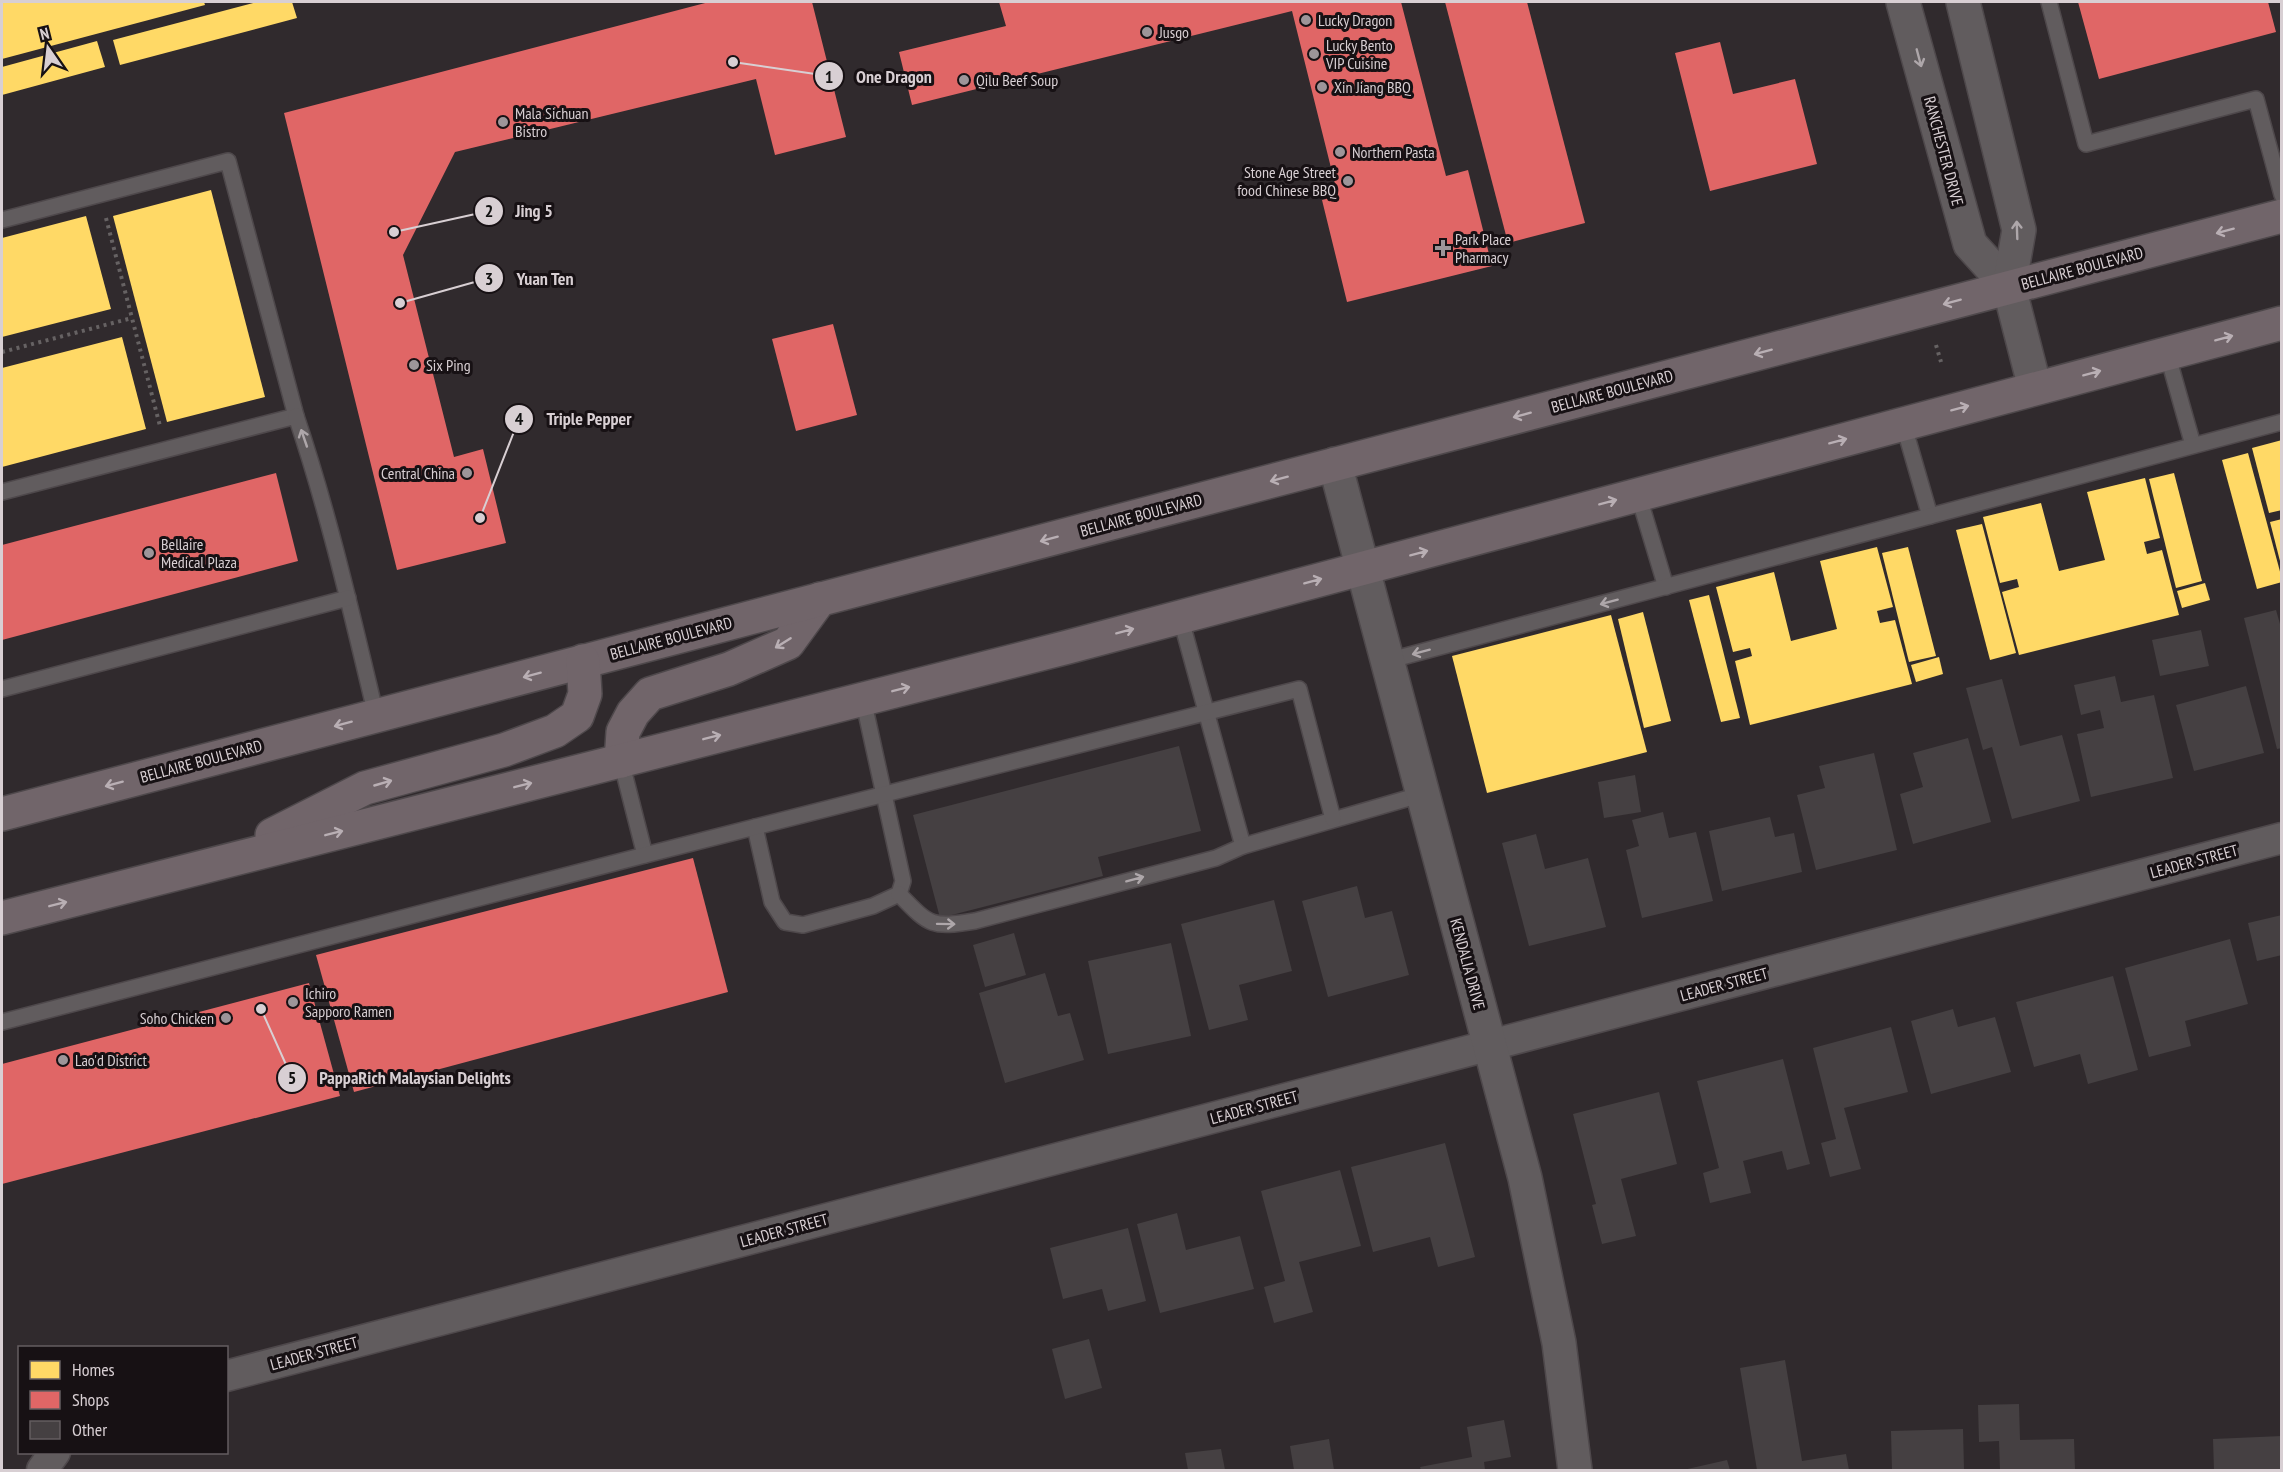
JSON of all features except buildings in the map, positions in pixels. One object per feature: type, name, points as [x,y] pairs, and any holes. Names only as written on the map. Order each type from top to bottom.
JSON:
[{"type":"main road","name":"BELLAIRE BOULEVARD","points":[[2,814],[2282,216]]},
{"type":"main road","points":[[2,918],[863,699],[2282,323]]},
{"type":"main road","points":[[621,761],[623,732],[633,713],[650,694],[729,669],[788,643],[820,599]]},
{"type":"main road","points":[[217,863],[365,788],[504,750],[555,731],[577,716],[585,694],[583,661]]},
{"type":"street","name":"RANCHESTER DRIVE","points":[[1903,2],[1970,244],[2009,287]]},
{"type":"street","name":"RANCHESTER DRIVE","points":[[1963,2],[2019,230],[2009,287],[2035,388]]},
{"type":"street","name":"KENDALIA DRIVE","points":[[1335,464],[1525,1178],[1559,1344],[1575,1470]]},
{"type":"street","name":"LEADER STREET","points":[[228,1375],[2282,838]]},
{"type":"street","points":[[42,1470],[54,1454]]},
{"type":"lane","points":[[2049,2],[2086,144],[2256,99],[2282,195]]},
{"type":"lane","points":[[2,220],[228,161],[296,416],[311,461],[348,598],[376,715]]},
{"type":"lane","points":[[2167,353],[2193,445]]},
{"type":"lane","points":[[2,492],[296,416]]},
{"type":"lane","points":[[1388,661],[2282,422]]},
{"type":"lane","points":[[1903,423],[1929,516]]},
{"type":"lane","points":[[1638,494],[1666,587]]},
{"type":"lane","points":[[2,689],[348,598]]},
{"type":"lane","points":[[1180,616],[1243,846]]},
{"type":"lane","points":[[2,1022],[645,855],[1299,689],[1333,819]]},
{"type":"lane","points":[[755,827],[772,902],[785,922],[803,925],[873,906],[899,894],[903,881],[863,699]]},
{"type":"lane","points":[[621,761],[645,855]]},
{"type":"lane","points":[[899,894],[922,918],[943,926],[975,921],[1216,858],[1243,846],[1423,794]]},
{"type":"path","points":[[97,195],[106,217],[166,449]]},
{"type":"path","points":[[2,352],[132,318]]},
{"type":"path","points":[[1936,345],[1941,362]]},
{"type":"place","name":"Lucky Dragon","points":[[1306,20]]},
{"type":"place","name":"Jusgo","points":[[1147,32]]},
{"type":"place","name":"Lucky Bento VIP Cuisine","points":[[1314,54]]},
{"type":"place","name":"One Dragon","points":[[733,62]]},
{"type":"place","name":"Qilu Beef Soup","points":[[964,80]]},
{"type":"place","name":"Xin Jiang BBQ","points":[[1322,87]]},
{"type":"place","name":"Mala Sichuan Bistro","points":[[503,122]]},
{"type":"place","name":"Northern Pasta","points":[[1340,152]]},
{"type":"place","name":"Stone Age Street food Chinese BBQ","points":[[1348,181]]},
{"type":"place","name":"Jing 5","points":[[394,232]]},
{"type":"place","name":"Park Place Pharmacy","points":[[1443,248]]},
{"type":"place","name":"Yuan Ten","points":[[400,303]]},
{"type":"place","name":"Six Ping","points":[[414,365]]},
{"type":"place","name":"Central China","points":[[467,473]]},
{"type":"place","name":"Triple Pepper","points":[[480,518]]},
{"type":"place","name":"Bellaire Medical Plaza","points":[[149,553]]},
{"type":"place","name":"Ichiro Sapporo Ramen","points":[[293,1002]]},
{"type":"place","name":"PappaRich Malaysian Delights","points":[[261,1009]]},
{"type":"place","name":"Soho Chicken","points":[[226,1018]]},
{"type":"place","name":"Lao'd District","points":[[63,1060]]}]
